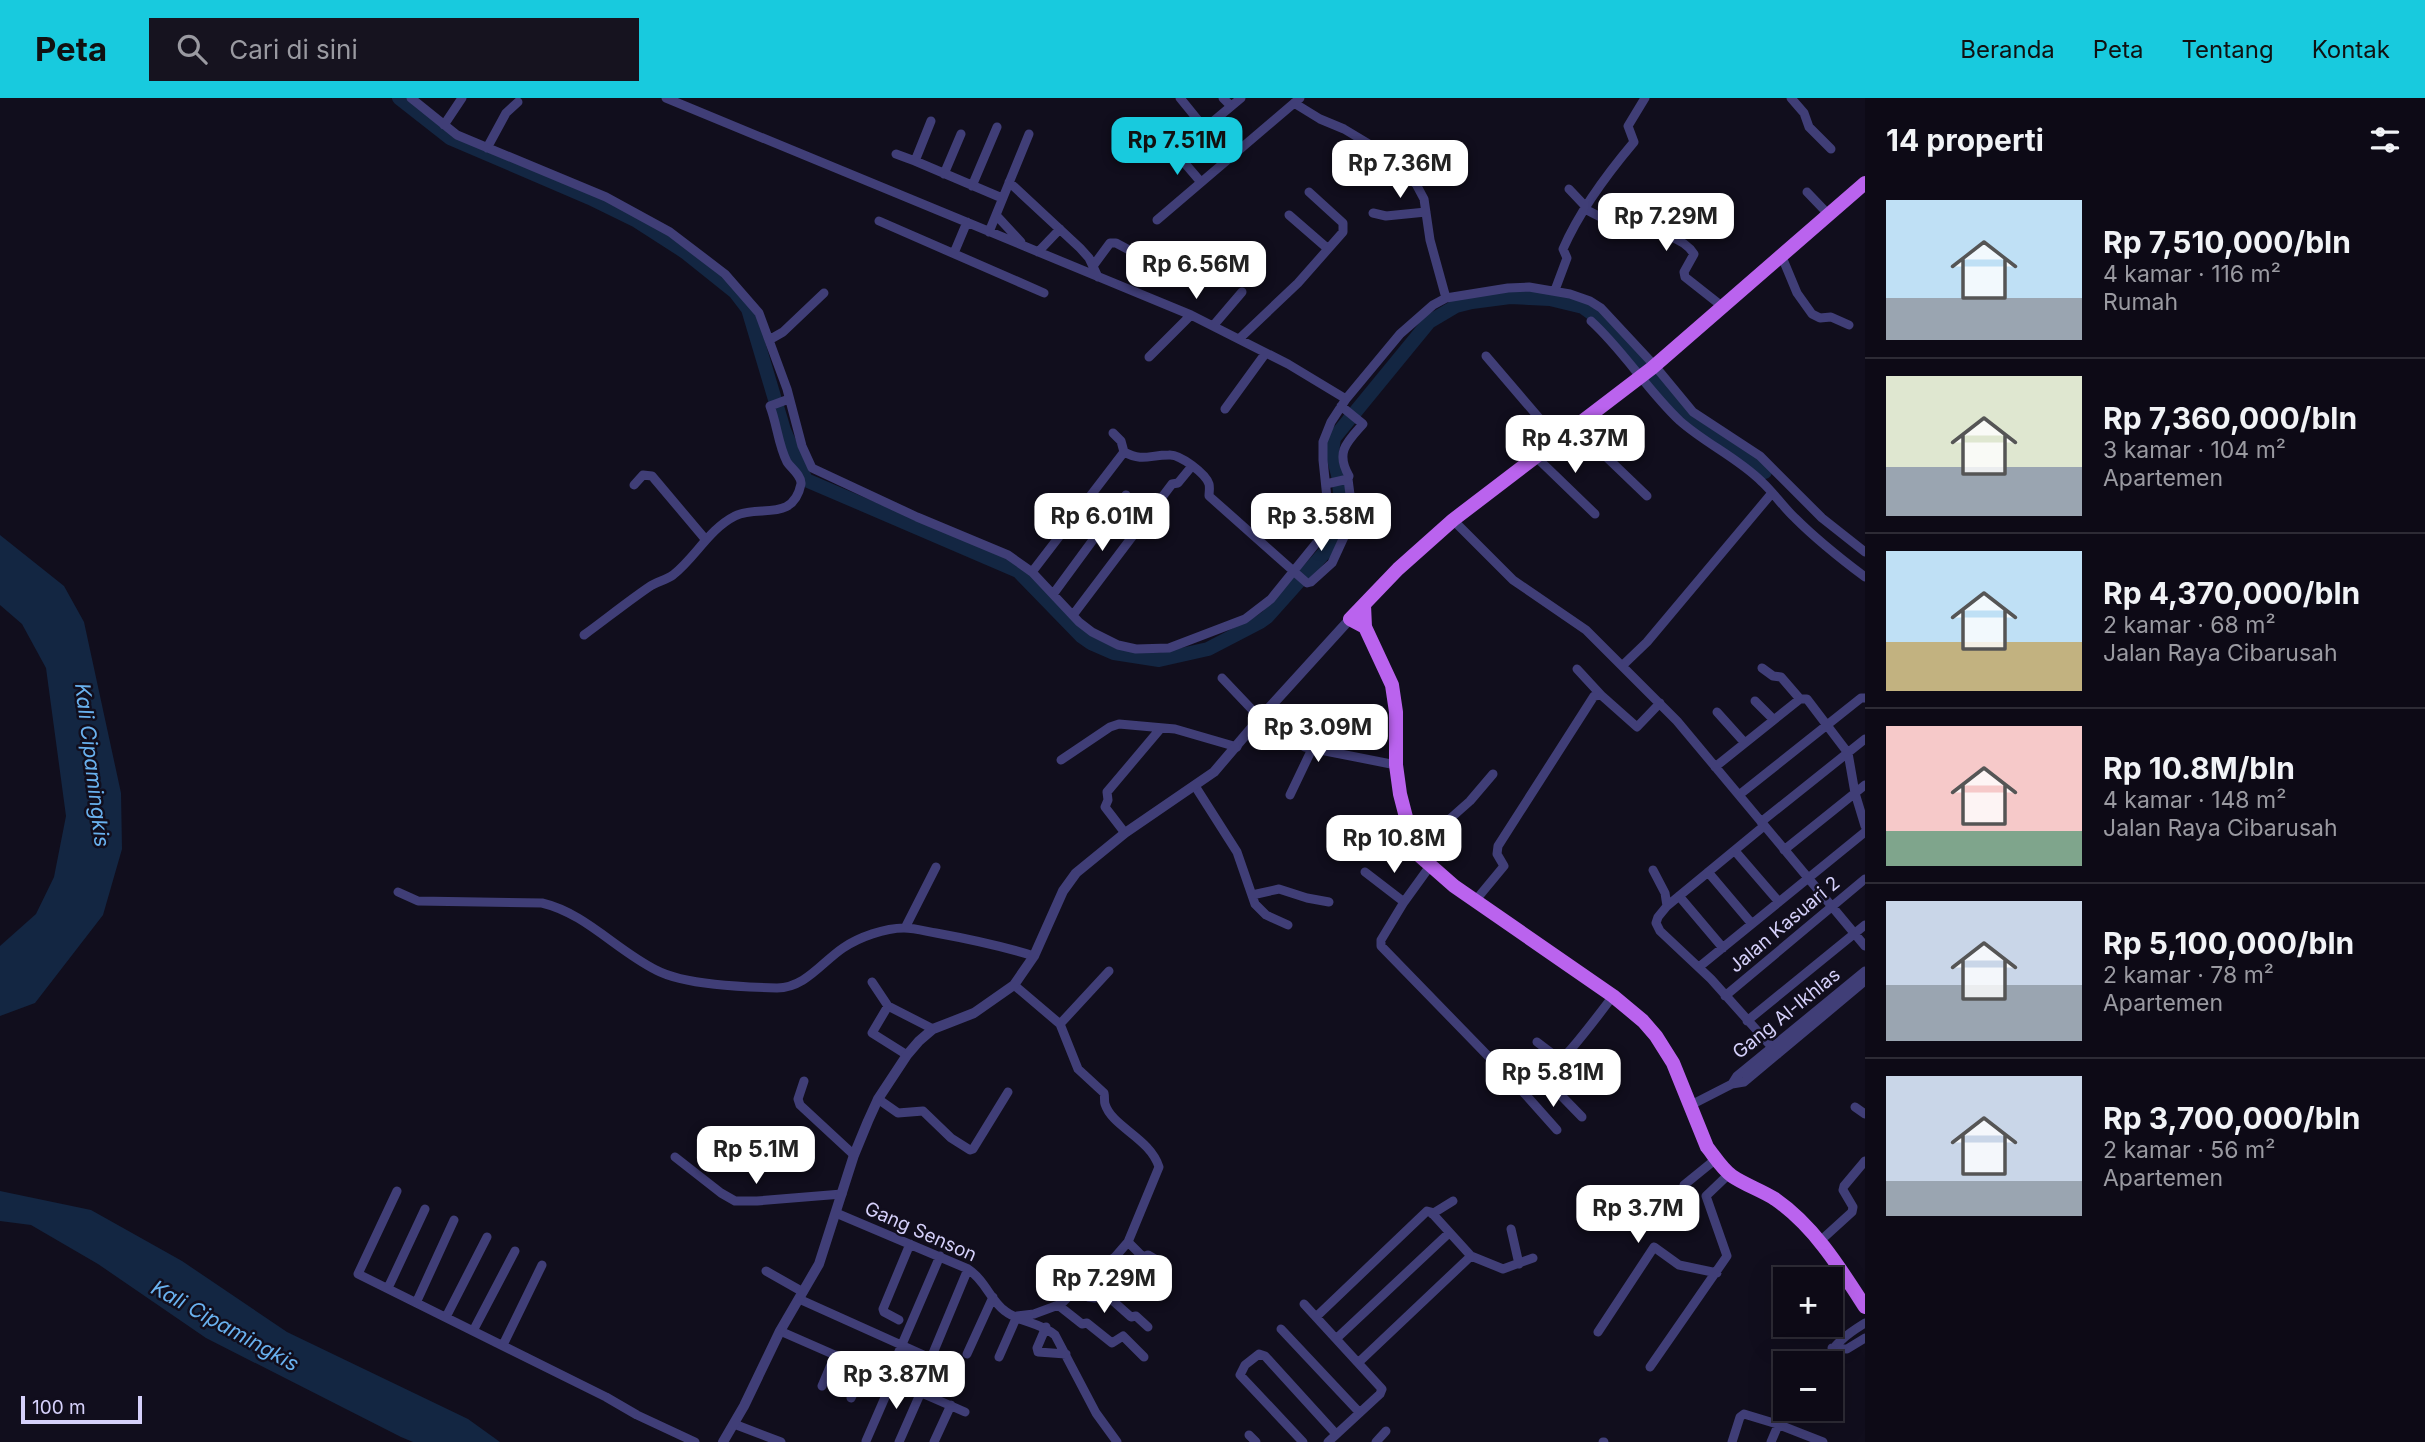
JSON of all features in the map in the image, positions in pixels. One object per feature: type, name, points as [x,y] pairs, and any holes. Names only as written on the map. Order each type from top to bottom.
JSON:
[{"type":"main road","points":[[1365,627],[1350,619],[1398,569],[1453,520],[1647,372],[1865,183]]},
{"type":"main road","points":[[1364,606],[1365,627],[1392,685],[1397,723],[1396,765],[1404,812],[1417,848],[1430,866],[1475,901],[1612,996],[1643,1021],[1673,1063],[1707,1147],[1716,1159],[1729,1174],[1775,1199],[1819,1242],[1843,1271],[1865,1307]]},
{"type":"street","points":[[411,98],[457,135],[606,197],[693,248],[725,274],[759,313],[786,400],[812,468],[917,517],[990,546],[1021,563],[1092,632],[1118,645],[1150,650],[1169,648],[1245,619],[1299,576],[1327,526],[1329,484],[1322,450],[1323,442],[1343,402],[1400,334],[1433,305],[1446,298],[1508,288],[1555,290],[1595,304],[1617,324],[1647,372],[1704,440],[1778,491],[1805,506],[1865,552]]},
{"type":"street","points":[[444,125],[462,98]]},
{"type":"street","points":[[666,98],[1191,315],[1288,364],[1343,402],[1349,412],[1363,424],[1343,451],[1343,463],[1349,476],[1347,479],[1352,515],[1339,550],[1328,567],[1311,582],[1299,576],[1209,496],[1209,484],[1192,466],[1176,456],[1137,458],[1124,452]]},
{"type":"street","points":[[1180,98],[1228,156]]},
{"type":"street","points":[[1223,98],[1231,106]]},
{"type":"street","points":[[1204,129],[1241,98]]},
{"type":"street","points":[[1555,290],[1567,258],[1563,248],[1585,208],[1635,141],[1628,126],[1645,98]]},
{"type":"street","points":[[1791,98],[1804,113],[1809,127],[1831,149]]},
{"type":"street","points":[[1157,220],[1228,156],[1297,100],[1320,119],[1357,136],[1389,159],[1416,184],[1424,199],[1430,240],[1446,298]]},
{"type":"street","points":[[487,148],[506,113],[519,102]]},
{"type":"street","points":[[915,161],[931,121]]},
{"type":"street","points":[[972,186],[997,127]]},
{"type":"street","points":[[944,174],[961,134]]},
{"type":"street","points":[[989,232],[1029,134]]},
{"type":"street","points":[[896,153],[1002,198]]},
{"type":"street","points":[[1176,153],[1200,181]]},
{"type":"street","points":[[1009,182],[1080,248],[1098,277]]},
{"type":"street","points":[[1569,189],[1585,208],[1619,224],[1649,231],[1687,245],[1695,254],[1684,272],[1685,277],[1723,307]]},
{"type":"street","points":[[1238,338],[1298,283],[1343,232],[1345,226],[1309,192]]},
{"type":"street","points":[[1807,192],[1830,216]]},
{"type":"street","points":[[1373,213],[1386,216],[1426,212]]},
{"type":"street","points":[[996,215],[1025,246]]},
{"type":"street","points":[[1289,215],[1327,248]]},
{"type":"street","points":[[879,221],[1044,293]]},
{"type":"street","points":[[954,253],[967,222]]},
{"type":"street","points":[[1038,252],[1060,229]]},
{"type":"street","points":[[1093,266],[1110,243],[1120,244],[1131,251]]},
{"type":"street","points":[[1782,257],[1797,293],[1812,314],[1849,324]]},
{"type":"street","points":[[1213,326],[1242,292]]},
{"type":"street","points":[[769,340],[783,332],[824,293]]},
{"type":"street","points":[[1150,357],[1191,315]]},
{"type":"street","points":[[1591,321],[1623,354],[1647,372],[1687,418],[1759,456],[1794,516],[1865,577]]},
{"type":"street","points":[[1225,410],[1265,354]]},
{"type":"street","points":[[1486,356],[1557,439]]},
{"type":"street","points":[[584,635],[652,585],[672,576],[706,540],[736,516],[753,511],[781,510],[793,499],[801,483],[800,478],[788,464],[780,444],[771,404],[786,400]]},
{"type":"street","points":[[1577,425],[1597,449],[1647,496]]},
{"type":"street","points":[[1113,433],[1121,440],[1124,452]]},
{"type":"street","points":[[1032,572],[1124,452]]},
{"type":"street","points":[[1535,456],[1595,514]]},
{"type":"street","points":[[1073,615],[1172,484],[1178,483],[1192,466]]},
{"type":"street","points":[[634,485],[643,474],[652,476],[706,540]]},
{"type":"street","points":[[1329,484],[1347,479]]},
{"type":"street","points":[[1622,666],[1647,642],[1778,491]]},
{"type":"street","points":[[1054,593],[1126,495]]},
{"type":"street","points":[[1794,516],[1805,506]]},
{"type":"street","points":[[1453,520],[1513,580],[1586,630],[1660,703],[1865,946]]},
{"type":"street","points":[[724,1441],[780,1331],[818,1264],[854,1155],[878,1099],[906,1055],[933,1029],[974,1013],[1014,985],[1034,956],[1063,891],[1076,873],[1125,833],[1214,772],[1350,619]]},
{"type":"street","points":[[1762,668],[1773,676],[1781,677],[1800,699]]},
{"type":"street","points":[[1577,669],[1637,727],[1660,703]]},
{"type":"street","points":[[1222,678],[1262,716],[1293,740],[1311,749],[1396,765]]},
{"type":"street","points":[[1475,901],[1504,866],[1497,854],[1498,846],[1594,695],[1601,695]]},
{"type":"street","points":[[1739,795],[1826,724],[1861,698],[1865,698]]},
{"type":"street","points":[[1715,767],[1800,699],[1807,699],[1847,753],[1865,826]]},
{"type":"street","points":[[1755,701],[1773,719]]},
{"type":"street","points":[[1717,712],[1744,742]]},
{"type":"street","points":[[1061,760],[1110,726],[1130,724],[1193,733],[1237,747]]},
{"type":"street","points":[[1125,833],[1105,807],[1107,792],[1161,728]]},
{"type":"street","points":[[1775,1051],[1699,967],[1660,931],[1656,923],[1667,906],[1679,895],[1865,739]]},
{"type":"street","points":[[1290,794],[1311,749]]},
{"type":"street","points":[[1417,848],[1470,801],[1493,774]]},
{"type":"street","points":[[1784,850],[1865,785]]},
{"type":"street","points":[[1195,786],[1237,852],[1260,911],[1288,925]]},
{"type":"street","points":[[1699,967],[1865,832]]},
{"type":"street","points":[[1735,850],[1779,902]]},
{"type":"street","points":[[1430,866],[1404,902],[1381,940],[1381,946],[1557,1130]]},
{"type":"street","points":[[905,928],[936,867]]},
{"type":"street","points":[[1653,870],[1665,893],[1667,906]]},
{"type":"street","points":[[1365,872],[1404,902]]},
{"type":"street","points":[[1708,872],[1752,924]]},
{"type":"street","name":"Jalan Kasuari 2","points":[[1725,996],[1865,879]]},
{"type":"street","points":[[1252,895],[1279,889],[1329,902]]},
{"type":"street","points":[[398,892],[418,901],[523,902],[550,905],[580,919],[626,953],[670,976],[715,983],[777,988],[800,983],[845,947],[891,930],[905,928],[959,937],[1034,956]]},
{"type":"street","points":[[1679,895],[1723,948]]},
{"type":"street","points":[[1747,1021],[1865,925]]},
{"type":"street","points":[[1060,1024],[1109,971]]},
{"type":"street","name":"Gang Al-Ikhlas","points":[[1689,1106],[1731,1084],[1744,1082],[1865,971]]},
{"type":"street","name":"Gang Al-Ikhlas","points":[[1775,1051],[1865,981]]},
{"type":"street","points":[[872,982],[888,1006],[933,1029]]},
{"type":"street","points":[[999,1357],[1017,1317],[1062,1304],[1128,1242],[1158,1167],[1155,1156],[1119,1123],[1105,1105],[1104,1093],[1078,1069],[1060,1024],[1014,985]]},
{"type":"street","points":[[1525,1094],[1545,1079],[1562,1061],[1612,996]]},
{"type":"street","points":[[888,1006],[872,1033],[906,1055]]},
{"type":"street","points":[[1537,1042],[1562,1061]]},
{"type":"street","points":[[1545,1079],[1582,1117]]},
{"type":"street","points":[[804,1080],[800,1105],[854,1155]]},
{"type":"street","points":[[878,1099],[898,1113],[923,1111],[950,1138],[970,1150],[1008,1092]]},
{"type":"street","points":[[1855,1107],[1865,1114]]},
{"type":"street","points":[[676,1157],[721,1193],[735,1200],[757,1201],[842,1194]]},
{"type":"street","points":[[1684,1185],[1716,1159]]},
{"type":"street","points":[[1819,1242],[1853,1212],[1843,1186],[1865,1161]]},
{"type":"street","points":[[1650,1367],[1727,1256],[1706,1196],[1729,1174]]},
{"type":"street","points":[[397,1191],[358,1274],[695,1442]]},
{"type":"street","points":[[1432,1213],[1453,1200]]},
{"type":"street","points":[[388,1288],[425,1209]]},
{"type":"street","points":[[1317,1317],[1425,1212],[1432,1213],[1471,1256],[1503,1269],[1533,1258]]},
{"type":"street","name":"Gang Senson","points":[[836,1213],[968,1269],[983,1282],[1004,1311],[1046,1327]]},
{"type":"street","points":[[416,1303],[454,1220]]},
{"type":"street","points":[[1511,1228],[1519,1264]]},
{"type":"street","points":[[1337,1338],[1449,1233]]},
{"type":"street","points":[[446,1317],[487,1237]]},
{"type":"street","points":[[1128,1242],[1143,1256],[1148,1255],[1160,1262],[1162,1268],[1159,1275]]},
{"type":"street","points":[[899,1320],[883,1309],[910,1244]]},
{"type":"street","points":[[1598,1332],[1654,1247],[1679,1265],[1717,1273]]},
{"type":"street","points":[[473,1331],[515,1251]]},
{"type":"street","points":[[866,1441],[902,1345],[940,1256]]},
{"type":"street","points":[[1359,1362],[1471,1256]]},
{"type":"street","points":[[503,1345],[541,1265]]},
{"type":"street","points":[[931,1358],[968,1269]]},
{"type":"street","points":[[766,1271],[801,1296],[948,1366]]},
{"type":"street","points":[[1078,1288],[1088,1297],[1095,1298],[1102,1292],[1125,1314],[1136,1316],[1148,1327]]},
{"type":"street","points":[[967,1354],[993,1297]]},
{"type":"street","points":[[1304,1304],[1382,1389],[1381,1394],[1328,1442]]},
{"type":"street","points":[[1058,1305],[1112,1343],[1123,1336],[1144,1357]]},
{"type":"street","points":[[1830,1351],[1832,1348],[1842,1337],[1861,1325],[1864,1339],[1847,1349],[1832,1348]]},
{"type":"street","points":[[1066,1354],[1038,1352],[1037,1348],[1046,1327],[1055,1335],[1066,1354],[1096,1413],[1117,1442]]},
{"type":"street","points":[[1281,1329],[1359,1412]]},
{"type":"street","points":[[780,1331],[965,1412]]},
{"type":"street","points":[[1303,1442],[1240,1375],[1245,1365],[1259,1354],[1265,1356],[1336,1434]]},
{"type":"street","points":[[822,1386],[835,1355]]},
{"type":"street","points":[[851,1398],[865,1368]]},
{"type":"street","points":[[899,1442],[921,1392]]},
{"type":"street","points":[[934,1442],[951,1405]]},
{"type":"street","points":[[1732,1442],[1741,1415],[1777,1424],[1823,1442]]},
{"type":"street","points":[[1772,1442],[1779,1421]]},
{"type":"street","points":[[734,1424],[781,1442]]},
{"type":"street","points":[[1376,1442],[1386,1431]]},
{"type":"water","name":"Kali Cipamingkis","points":[[0,535],[64,586],[84,622],[121,793],[122,849],[103,915],[35,1003],[0,1016],[0,946],[36,914],[54,877],[66,816],[46,668],[22,624],[0,605]]},
{"type":"water","name":"Kali Cipamingkis","points":[[0,1191],[91,1210],[182,1261],[287,1332],[468,1419],[500,1442],[413,1442],[401,1437],[206,1338],[98,1264],[31,1225],[0,1221]]},
{"type":"waterway","points":[[399,98],[450,138],[590,198],[637,221],[685,252],[735,292],[748,309],[784,430],[806,480],[1018,571],[1081,636],[1114,653],[1159,660],[1208,649],[1267,617],[1326,551],[1336,528],[1341,501],[1332,452],[1334,438],[1429,322],[1456,306],[1510,297],[1550,299],[1583,307],[1609,326],[1681,413],[1695,426],[1740,452],[1765,472]]}]
